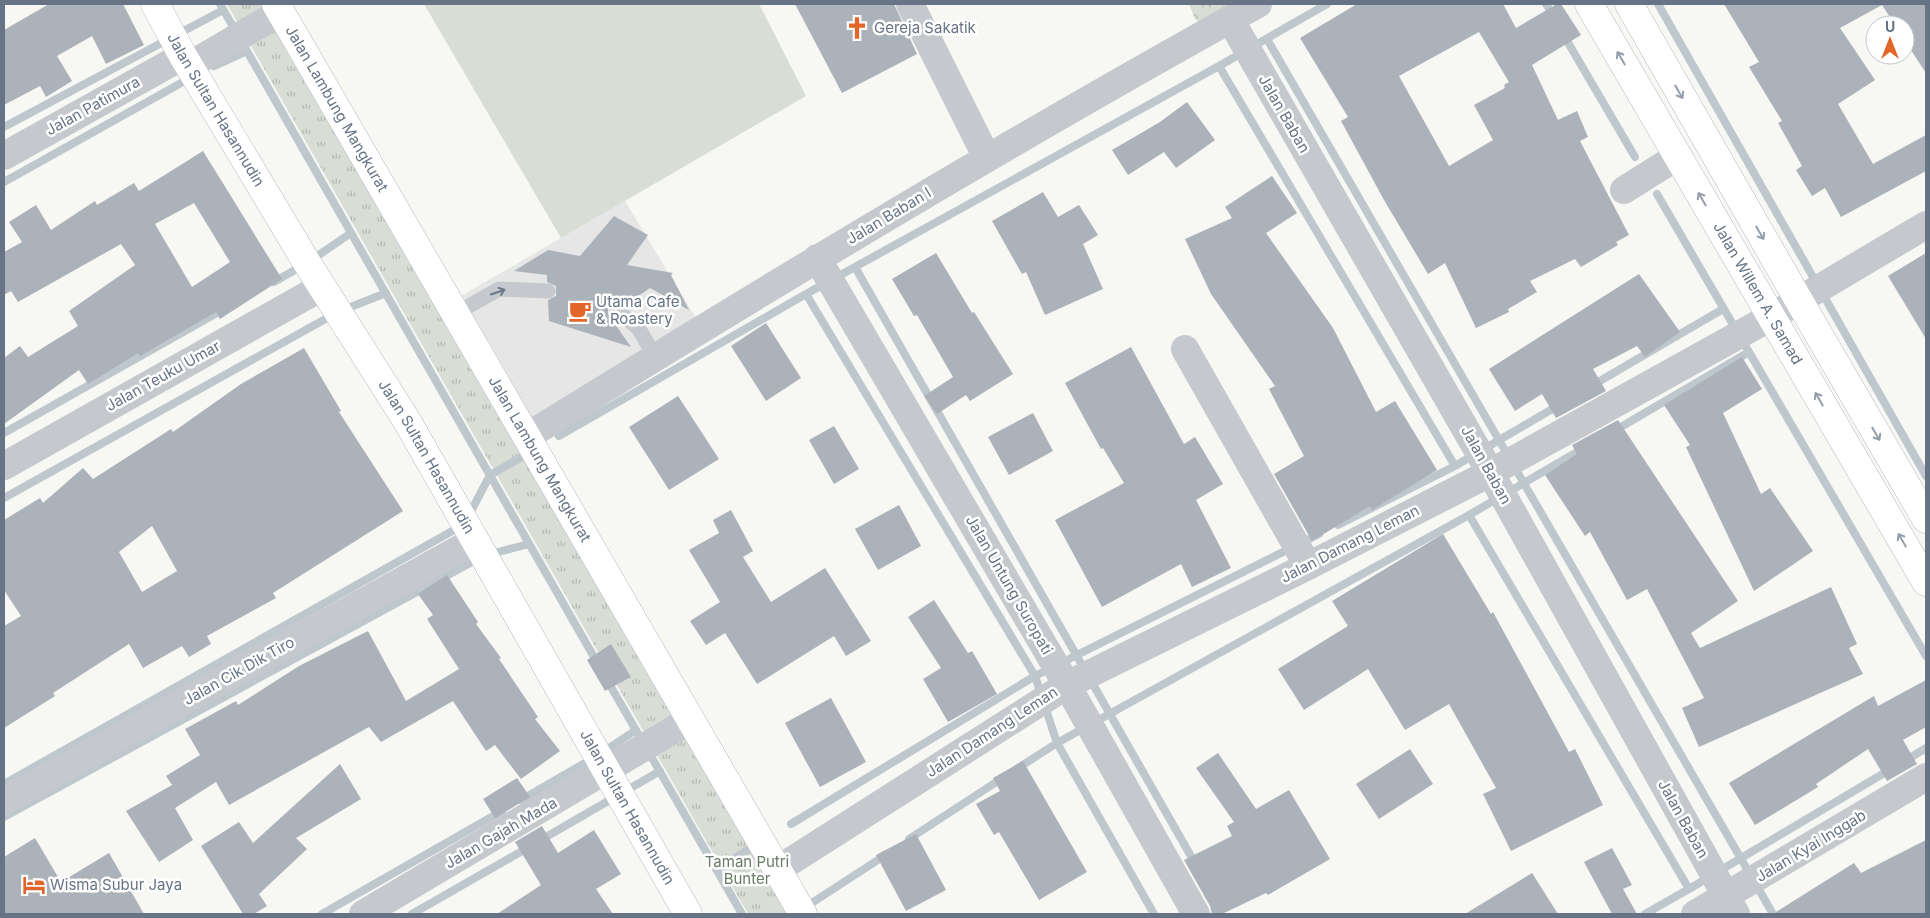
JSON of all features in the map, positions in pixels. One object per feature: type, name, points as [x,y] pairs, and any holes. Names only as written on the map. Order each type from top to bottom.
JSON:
[{"type":"street","name":"Jalan Sultan Hasannudin","points":[[155,4],[186,60],[322,287],[406,421],[688,914]]},
{"type":"street","points":[[910,4],[987,158]]},
{"type":"street","name":"Jalan Baban I","points":[[526,437],[817,258],[987,158],[1258,4]]},
{"type":"street","name":"Jalan Willem A. Samad","points":[[1589,4],[1926,582]]},
{"type":"street","points":[[1629,4],[1926,519]]},
{"type":"street","name":"Jalan Patimura","points":[[4,156],[186,60],[239,37],[279,8]]},
{"type":"street","name":"Jalan Lambung Mangkurat","points":[[279,8],[803,914]]},
{"type":"street","name":"Jalan Baban","points":[[1230,19],[1483,459],[1731,905]]},
{"type":"street","points":[[1624,190],[1678,156]]},
{"type":"street","name":"Jalan Damang Leman","points":[[778,870],[1067,685],[1308,566],[1483,459],[1771,317],[1926,224]]},
{"type":"street","name":"Jalan Untung Suropati","points":[[817,258],[1067,685],[1196,914]]},
{"type":"street","name":"Jalan Teuku Umar","points":[[4,466],[322,287]]},
{"type":"street","points":[[1185,349],[1308,566]]},
{"type":"street","name":"Jalan Cik Dik Tiro","points":[[4,801],[474,541]]},
{"type":"street","name":"Jalan Gajah Mada","points":[[363,914],[690,720]]},
{"type":"street","name":"Jalan Kyai Inggab","points":[[1695,914],[1731,905],[1926,777]]},
{"type":"lane","points":[[455,314],[499,289],[548,291]]},
{"type":"lane","points":[[617,310],[623,313],[639,329],[655,357]]},
{"type":"shaded area","name":"Utama Cafe & Roastery","points":[[625,201],[700,325],[534,427],[461,296]]},
{"type":"green space","name":"Taman Putri Bunter","points":[[227,4],[269,4],[795,914],[748,914]]},
{"type":"green space","points":[[424,4],[759,4],[806,96],[561,238]]},
{"type":"green space","points":[[1189,4],[1244,4],[1204,25],[1195,19]]},
{"type":"building","points":[[49,4],[123,4],[144,45],[106,64],[92,36],[57,56],[72,81],[46,97],[40,86],[4,105],[4,30]]},
{"type":"building","name":"Gereja Sakatik","points":[[795,4],[894,4],[917,54],[842,93]]},
{"type":"building","points":[[1357,4],[1503,4],[1516,28],[1557,4],[1561,4],[1581,35],[1532,65],[1558,120],[1577,111],[1588,137],[1580,141],[1629,235],[1616,242],[1618,245],[1581,267],[1575,259],[1530,281],[1537,292],[1508,309],[1509,312],[1476,328],[1445,263],[1428,274],[1384,200],[1341,121],[1348,117],[1300,38]],"holes":[[[1479,32],[1509,82],[1504,85],[1505,88],[1474,105],[1493,140],[1449,166],[1399,76]]]},
{"type":"building","points":[[1724,4],[1926,4],[1926,73],[1915,56],[1915,15],[1888,15],[1882,5],[1840,28],[1875,80],[1838,104],[1873,164],[1926,135],[1926,171],[1841,217],[1825,188],[1812,196],[1796,170],[1802,166],[1778,123],[1782,121],[1749,67],[1759,62]]},
{"type":"building","points":[[1187,102],[1215,140],[1176,168],[1164,152],[1128,175],[1112,150],[1160,122]]},
{"type":"building","points":[[203,151],[282,279],[220,319],[216,312],[140,356],[138,353],[88,384],[79,370],[4,424],[4,358],[20,346],[28,357],[78,326],[69,311],[135,265],[121,244],[18,302],[11,291],[4,295],[4,252],[22,242],[9,222],[36,205],[51,230],[95,201],[97,205],[134,183],[139,191]],"holes":[[[194,203],[230,262],[192,287],[155,224]]]},
{"type":"building","points":[[1272,176],[1297,213],[1266,233],[1333,328],[1376,412],[1395,401],[1437,470],[1372,510],[1370,506],[1312,541],[1274,474],[1304,456],[1269,389],[1275,386],[1211,294],[1185,239],[1232,218],[1225,207]]},
{"type":"building","points":[[1043,192],[1058,217],[1079,205],[1098,235],[1083,244],[1103,289],[1045,315],[1026,272],[1022,274],[992,221]]},
{"type":"building","points":[[614,216],[648,235],[627,265],[673,273],[671,275],[689,310],[650,288],[625,305],[619,301],[613,301],[608,308],[608,314],[631,347],[549,321],[548,300],[556,296],[556,286],[547,282],[547,275],[514,271],[548,250],[580,256]]},
{"type":"building","points":[[936,253],[972,313],[974,312],[1013,374],[970,401],[966,395],[937,414],[924,396],[953,377],[917,315],[914,316],[892,279]]},
{"type":"building","points":[[1926,253],[1926,339],[1888,276]]},
{"type":"building","points":[[1639,274],[1680,332],[1645,357],[1637,346],[1593,369],[1606,391],[1556,418],[1542,394],[1515,411],[1489,369]]},
{"type":"building","points":[[766,323],[801,378],[766,401],[731,346]]},
{"type":"building","points":[[1131,347],[1184,444],[1195,437],[1223,484],[1196,500],[1231,568],[1192,587],[1181,564],[1102,607],[1055,520],[1124,483],[1103,448],[1101,449],[1065,383]]},
{"type":"building","points":[[304,348],[341,411],[339,412],[403,511],[273,593],[276,598],[207,636],[211,644],[189,657],[182,646],[143,668],[129,644],[53,693],[55,696],[4,728],[4,626],[21,616],[4,590],[4,520],[40,498],[43,503],[83,468],[93,479],[171,429],[173,432],[241,384]],"holes":[[[152,526],[177,571],[142,592],[119,552]]]},
{"type":"building","points":[[1742,357],[1762,389],[1723,413],[1761,494],[1770,488],[1813,551],[1754,591],[1686,447],[1690,445],[1664,405]]},
{"type":"building","points":[[678,396],[719,459],[669,490],[629,427]]},
{"type":"building","points":[[1033,413],[1053,451],[1009,475],[988,437]]},
{"type":"building","points":[[1618,420],[1738,601],[1691,633],[1700,648],[1831,587],[1857,644],[1849,648],[1863,674],[1699,747],[1682,708],[1704,698],[1647,589],[1627,600],[1590,532],[1585,536],[1545,475],[1577,454],[1572,445]]},
{"type":"building","points":[[834,426],[859,469],[834,484],[809,440]]},
{"type":"building","points":[[899,505],[921,546],[878,570],[855,529]]},
{"type":"building","points":[[731,510],[753,551],[743,557],[771,602],[825,568],[871,641],[846,656],[834,636],[757,684],[725,633],[706,645],[690,621],[720,602],[689,550],[719,533],[713,520]]},
{"type":"building","points":[[1443,534],[1491,614],[1493,612],[1569,752],[1575,749],[1603,805],[1511,851],[1483,794],[1496,788],[1449,704],[1405,730],[1368,669],[1304,710],[1278,669],[1348,626],[1332,601]]},
{"type":"building","points":[[447,575],[478,622],[476,624],[501,658],[499,659],[538,717],[535,719],[560,751],[521,779],[495,745],[486,751],[453,701],[381,742],[369,727],[229,805],[216,782],[175,808],[193,840],[159,862],[126,811],[172,785],[166,776],[200,755],[185,729],[236,701],[238,705],[299,666],[368,631],[406,701],[459,669],[427,619],[433,615],[418,594]]},
{"type":"building","points":[[934,600],[968,653],[972,651],[997,694],[948,722],[923,679],[941,668],[908,617]]},
{"type":"building","points":[[611,644],[631,677],[605,691],[587,660]]},
{"type":"building","points":[[1926,680],[1926,727],[1903,740],[1917,764],[1887,781],[1868,749],[1816,784],[1818,787],[1755,825],[1729,783],[1874,696],[1878,706]]},
{"type":"building","points":[[831,698],[866,762],[820,787],[785,723]]},
{"type":"building","points":[[1410,749],[1433,784],[1379,819],[1356,784]]},
{"type":"building","points":[[1218,753],[1256,809],[1289,790],[1330,859],[1268,895],[1266,893],[1222,914],[1212,914],[1210,906],[1184,860],[1232,836],[1227,826],[1234,822],[1196,768]]},
{"type":"building","points":[[1023,761],[1087,872],[1039,900],[999,832],[994,835],[976,804],[1000,791],[993,778]]},
{"type":"building","points":[[340,764],[361,799],[296,838],[307,849],[259,894],[267,906],[254,914],[243,914],[201,846],[239,822],[253,843]]},
{"type":"building","points":[[517,778],[530,797],[495,818],[483,799]]},
{"type":"building","points":[[542,826],[558,853],[594,830],[621,874],[596,889],[613,914],[497,914],[541,885],[515,842]]},
{"type":"building","points":[[916,834],[946,890],[906,911],[876,855]]},
{"type":"building","points":[[35,838],[61,882],[109,853],[144,914],[4,914],[4,857]]},
{"type":"building","points":[[1926,840],[1926,914],[1773,914],[1854,863],[1861,873]]},
{"type":"building","points":[[1612,848],[1632,885],[1623,889],[1637,914],[1612,914],[1584,862]]},
{"type":"building","points":[[1532,873],[1558,914],[1465,914]]},
{"type":"waterway","points":[[220,4],[598,664]]},
{"type":"waterway","points":[[1219,66],[1327,4]]},
{"type":"waterway","points":[[1546,4],[1554,17]]},
{"type":"waterway","points":[[1658,4],[1926,476]]},
{"type":"waterway","points":[[4,127],[223,10]]},
{"type":"waterway","points":[[1563,34],[1635,157]]},
{"type":"waterway","points":[[1267,39],[1773,914]]},
{"type":"waterway","points":[[214,66],[247,51]]},
{"type":"waterway","points":[[806,294],[1219,66],[1455,466],[1338,525]]},
{"type":"waterway","points":[[4,182],[190,78]]},
{"type":"waterway","points":[[1657,194],[1926,656]]},
{"type":"waterway","points":[[274,282],[307,263],[351,233]]},
{"type":"waterway","points":[[855,267],[1196,865]]},
{"type":"waterway","points":[[4,498],[338,312],[386,293]]},
{"type":"waterway","points":[[559,436],[806,294],[1035,676],[791,824]]},
{"type":"waterway","points":[[4,433],[224,309]]},
{"type":"waterway","points":[[1593,385],[1723,309]]},
{"type":"waterway","points":[[1614,431],[1749,352]]},
{"type":"waterway","points":[[1455,466],[1559,405]]},
{"type":"waterway","points":[[1469,515],[1584,448]]},
{"type":"waterway","points":[[468,517],[490,475],[522,457]]},
{"type":"waterway","points":[[1319,534],[1035,676],[1057,743],[1469,515],[1689,889],[1645,914]]},
{"type":"waterway","points":[[4,784],[461,526]]},
{"type":"waterway","points":[[4,817],[483,556],[529,544]]},
{"type":"waterway","points":[[607,680],[742,914]]},
{"type":"waterway","points":[[521,800],[597,756],[636,730]]},
{"type":"waterway","points":[[1018,768],[1057,743],[1154,914]]},
{"type":"waterway","points":[[1905,761],[1926,748]]},
{"type":"waterway","points":[[1689,889],[1891,769]]},
{"type":"waterway","points":[[539,841],[660,771]]},
{"type":"waterway","points":[[909,839],[1004,777]]},
{"type":"waterway","points":[[322,914],[502,811]]},
{"type":"waterway","points":[[412,914],[529,847]]},
{"type":"waterway","points":[[717,869],[751,848]]},
{"type":"waterway","points":[[804,908],[887,854]]},
{"type":"place","name":"Gereja Sakatik","points":[[857,28]]},
{"type":"place","name":"Utama Cafe & Roastery","points":[[580,311]]},
{"type":"place","name":"Wisma Subur Jaya","points":[[34,885]]}]
